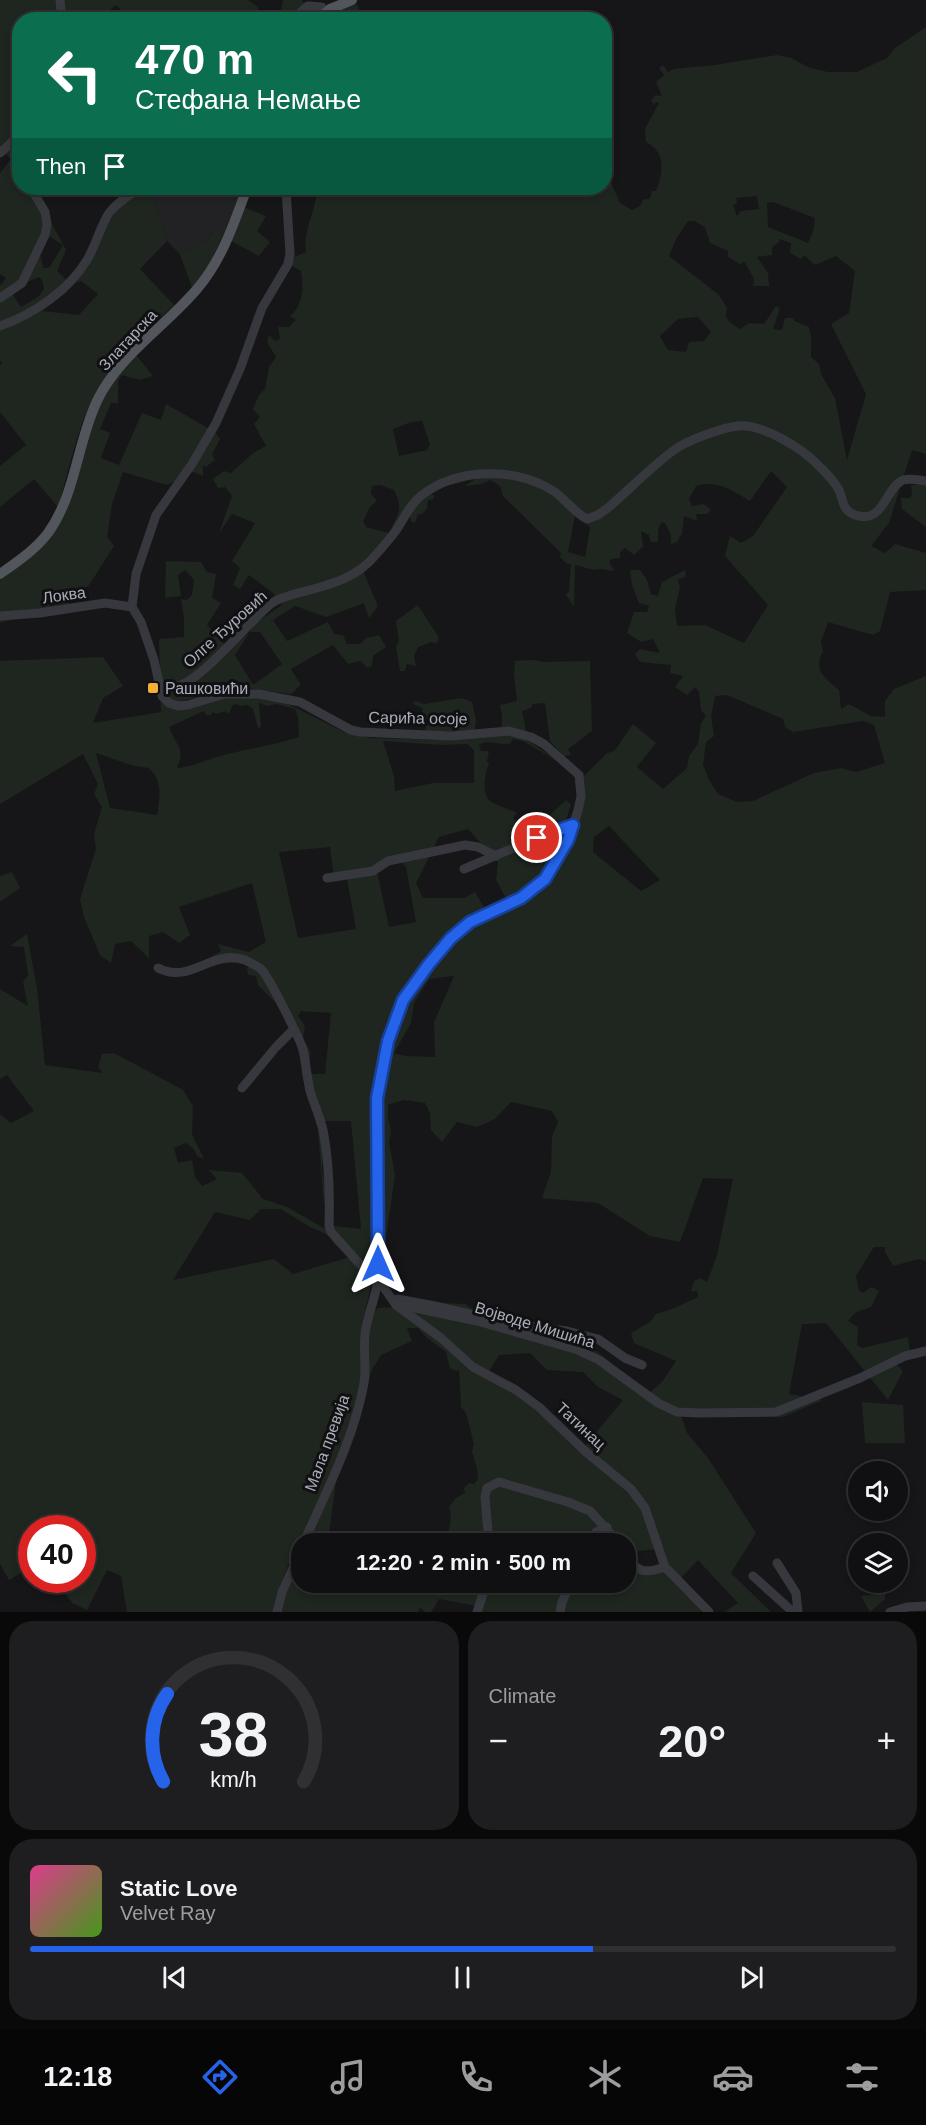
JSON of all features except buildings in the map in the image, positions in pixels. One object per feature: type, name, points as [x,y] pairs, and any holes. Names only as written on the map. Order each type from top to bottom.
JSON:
[{"type":"main road","points":[[321,11],[345,1]]},
{"type":"main road","name":"Златарска","points":[[0,574],[34,548],[53,524],[65,500],[97,400],[125,361],[200,287],[218,258],[245,195]]},
{"type":"street","points":[[301,12],[308,6],[321,11]]},
{"type":"street","points":[[0,153],[12,142]]},
{"type":"street","points":[[0,298],[21,283],[45,236],[47,224],[45,212],[36,195]]},
{"type":"street","points":[[0,326],[46,302],[76,276],[88,258],[109,213],[130,195]]},
{"type":"street","points":[[132,607],[136,574],[156,515],[192,464],[216,423],[240,369],[262,308],[288,264],[290,254],[286,195]]},
{"type":"street","name":"Олге Ђуровић","points":[[158,683],[176,686],[187,682],[229,646],[274,602],[353,575],[372,558],[422,495],[459,478],[480,473],[520,478],[551,490],[577,514],[587,519],[609,507],[675,449],[700,437],[739,426],[770,432],[787,441],[817,463],[839,489],[843,506],[847,511],[859,516],[873,514],[881,508],[888,500],[893,488],[903,480],[926,481]]},
{"type":"street","name":"Локва","points":[[0,616],[40,613],[105,603],[132,607]]},
{"type":"street","name":"Сарића осоје","points":[[132,607],[141,622],[154,660],[162,696],[169,703],[178,706],[224,694],[259,694],[300,702],[351,730],[360,732],[451,736],[508,731],[531,737],[551,750],[579,775],[581,796],[573,825],[568,840],[545,879],[521,898],[470,922],[451,938],[403,1000],[388,1041],[377,1098],[378,1279]]},
{"type":"street","points":[[464,869],[573,825]]},
{"type":"street","points":[[327,878],[373,871],[388,861],[465,845],[478,847],[496,856]]},
{"type":"street","points":[[158,968],[168,973],[180,974],[228,956],[245,960],[262,969],[303,1051],[309,1088],[322,1129],[331,1232],[366,1271],[378,1279],[394,1301]]},
{"type":"street","points":[[242,1088],[294,1029]]},
{"type":"street","name":"Мала превија","points":[[308,1533],[339,1464],[353,1423],[364,1382],[366,1328],[376,1295],[378,1279]]},
{"type":"street","name":"Војводе Мишића","points":[[394,1301],[477,1321],[575,1349],[599,1360],[658,1402],[677,1412],[776,1412],[860,1378],[905,1356],[926,1351]]},
{"type":"street","name":"Војводе Мишића","points":[[394,1301],[445,1308],[508,1323],[567,1331],[598,1339],[625,1358],[642,1365]]},
{"type":"street","name":"Татинац","points":[[394,1301],[473,1367],[516,1390],[539,1407],[586,1452],[631,1489],[645,1508],[665,1567],[709,1612]]},
{"type":"street","points":[[488,1533],[486,1488],[499,1482],[568,1502],[590,1511],[612,1533]]},
{"type":"street","points":[[596,1533],[607,1527]]},
{"type":"street","points":[[777,1563],[796,1593],[798,1612]]},
{"type":"street","points":[[636,1568],[644,1571],[665,1567]]},
{"type":"street","points":[[277,1612],[282,1592],[291,1572]]},
{"type":"street","points":[[753,1576],[793,1612]]},
{"type":"street","points":[[477,1612],[483,1593]]},
{"type":"street","points":[[560,1612],[566,1593]]},
{"type":"street","points":[[890,1612],[907,1607],[926,1606]]},
{"type":"shaded area","points":[[0,0],[248,0],[258,7],[259,12],[122,12],[116,5],[108,12],[12,12],[12,195],[37,195],[66,250],[57,271],[70,283],[128,195],[152,195],[167,241],[140,269],[174,305],[121,358],[95,394],[78,435],[58,507],[34,479],[0,507],[0,466],[26,445],[0,412],[0,365],[2,363],[0,361],[0,286],[6,278],[0,274],[0,173],[11,159],[0,149]],"holes":[[[47,235],[63,245],[49,268],[43,268],[41,257],[37,255]],[[39,277],[44,289],[38,297],[21,307],[12,293],[27,282]],[[81,281],[98,294],[79,315],[42,311],[67,292],[71,284]]]},
{"type":"shaded area","points":[[283,0],[302,0],[307,9],[314,8],[311,12],[281,12]]},
{"type":"shaded area","points":[[357,5],[360,12],[337,12],[347,6]]},
{"type":"shaded area","points":[[926,27],[926,454],[912,450],[889,523],[871,546],[885,553],[895,544],[926,553],[926,590],[890,592],[880,631],[873,635],[828,622],[821,642],[823,651],[819,664],[825,677],[839,690],[841,709],[849,704],[871,716],[885,717],[885,701],[894,689],[926,676],[926,1261],[919,1259],[893,1266],[885,1252],[885,1247],[874,1247],[856,1276],[859,1291],[863,1293],[871,1287],[879,1291],[871,1307],[856,1312],[848,1321],[858,1327],[857,1345],[862,1348],[908,1337],[910,1352],[896,1364],[903,1371],[888,1400],[826,1323],[802,1324],[789,1394],[823,1400],[783,1417],[681,1415],[687,1433],[708,1458],[756,1533],[731,1573],[771,1612],[724,1612],[738,1603],[698,1560],[681,1578],[713,1612],[477,1612],[477,1606],[439,1599],[431,1612],[425,1612],[420,1607],[418,1612],[281,1612],[291,1582],[291,1593],[636,1593],[636,1563],[644,1569],[660,1566],[657,1549],[636,1551],[636,1533],[448,1533],[449,1507],[456,1498],[465,1493],[464,1488],[469,1483],[474,1484],[478,1479],[472,1451],[474,1444],[466,1413],[461,1407],[459,1371],[450,1369],[446,1352],[418,1328],[407,1328],[412,1341],[381,1355],[372,1370],[336,1482],[329,1533],[312,1533],[333,1487],[303,1533],[291,1533],[291,1558],[276,1597],[273,1612],[127,1612],[121,1576],[107,1570],[96,1592],[96,1515],[18,1515],[18,1575],[9,1580],[0,1564],[0,1114],[11,1123],[34,1111],[7,1075],[0,1079],[0,989],[28,1006],[23,982],[28,975],[24,947],[10,946],[27,934],[37,988],[45,1065],[103,1073],[98,1067],[102,1054],[114,1053],[183,1090],[193,1106],[192,1134],[204,1159],[197,1156],[194,1149],[186,1143],[174,1148],[178,1163],[192,1160],[195,1177],[202,1186],[217,1179],[209,1170],[242,1173],[263,1199],[287,1207],[329,1231],[323,1194],[318,1129],[302,1075],[298,1025],[258,985],[256,976],[248,975],[248,966],[230,963],[211,967],[205,960],[221,951],[218,944],[249,952],[266,942],[252,883],[179,907],[190,935],[179,943],[163,932],[149,936],[149,958],[131,941],[115,944],[111,963],[100,955],[84,917],[80,899],[96,849],[94,834],[102,807],[94,794],[98,784],[83,754],[0,804],[0,661],[103,657],[123,686],[103,698],[93,723],[161,712],[159,639],[184,637],[181,599],[187,600],[192,595],[194,580],[185,570],[178,575],[181,596],[165,598],[166,561],[201,562],[207,572],[216,574],[212,598],[221,603],[207,625],[230,650],[250,632],[254,624],[282,605],[273,593],[249,575],[240,589],[233,585],[240,568],[232,561],[255,523],[232,514],[219,533],[232,496],[225,487],[218,488],[213,479],[224,471],[231,473],[253,453],[266,446],[254,424],[260,417],[253,409],[259,395],[265,389],[269,367],[276,357],[267,342],[269,335],[275,341],[280,339],[278,327],[289,327],[296,320],[290,316],[298,307],[302,295],[301,271],[291,265],[292,258],[306,252],[307,231],[316,197],[310,195],[326,197],[327,195],[612,195],[612,185],[620,203],[632,210],[640,206],[643,200],[650,198],[652,191],[656,191],[660,177],[660,157],[653,146],[646,142],[645,129],[659,103],[654,104],[651,101],[655,95],[662,96],[656,82],[664,75],[659,68],[663,65],[668,72],[674,69],[777,55],[791,58],[810,68],[828,72],[857,72],[887,58],[895,48]],"holes":[[[757,196],[759,209],[741,211],[737,216],[733,205],[737,204],[736,198]],[[773,202],[815,218],[813,232],[808,243],[768,227],[767,203]],[[688,221],[694,221],[705,227],[710,243],[728,251],[728,257],[741,265],[744,261],[754,279],[753,286],[769,286],[768,273],[757,257],[772,255],[772,247],[779,242],[779,239],[791,243],[790,253],[801,259],[804,255],[815,265],[836,256],[855,271],[849,313],[831,324],[866,394],[847,460],[835,398],[821,374],[819,364],[811,357],[809,327],[794,321],[793,318],[785,318],[782,330],[773,329],[780,308],[776,306],[764,324],[749,323],[740,329],[727,318],[727,308],[719,295],[669,256],[676,239]],[[698,317],[711,332],[704,341],[689,342],[686,352],[668,350],[660,336],[678,319]],[[422,421],[430,444],[427,450],[399,456],[393,429],[411,422]],[[771,471],[787,487],[753,536],[741,543],[730,536],[725,556],[768,605],[744,643],[705,625],[677,626],[675,609],[680,587],[678,579],[686,577],[685,570],[662,582],[658,596],[651,594],[647,580],[640,570],[630,570],[632,585],[639,603],[649,606],[647,612],[634,612],[627,633],[641,642],[653,639],[660,653],[640,649],[635,654],[640,662],[671,665],[670,673],[683,676],[675,687],[687,695],[695,687],[699,691],[701,710],[706,716],[701,723],[698,744],[689,756],[687,768],[663,789],[637,767],[656,743],[633,724],[615,750],[606,754],[584,776],[552,876],[475,925],[439,959],[412,994],[396,1032],[382,1112],[374,1092],[405,994],[467,920],[486,911],[475,892],[464,898],[423,898],[416,883],[439,837],[468,829],[498,862],[496,880],[507,900],[523,894],[542,876],[571,805],[566,800],[529,834],[513,818],[517,813],[493,803],[487,797],[485,783],[489,751],[481,751],[479,745],[489,742],[510,744],[513,739],[523,741],[560,763],[523,737],[508,735],[443,740],[371,738],[344,732],[278,699],[230,696],[176,709],[180,701],[240,687],[291,694],[301,685],[291,669],[333,645],[348,664],[360,661],[368,668],[372,666],[373,656],[386,647],[379,635],[366,638],[360,644],[347,644],[343,635],[334,634],[328,622],[287,641],[273,620],[295,606],[326,617],[364,603],[369,618],[378,606],[363,571],[357,568],[368,556],[382,551],[409,513],[411,521],[415,523],[418,514],[421,515],[427,509],[428,500],[434,499],[434,495],[423,492],[445,480],[452,485],[479,477],[465,486],[482,484],[490,480],[500,486],[503,496],[561,553],[560,557],[567,564],[571,564],[569,591],[566,595],[574,606],[575,565],[594,570],[614,571],[609,562],[611,559],[620,558],[620,552],[625,548],[634,555],[643,547],[641,531],[649,535],[651,542],[658,542],[661,522],[665,523],[671,535],[671,544],[677,542],[682,533],[684,516],[697,521],[696,514],[707,514],[711,510],[704,504],[692,506],[689,499],[696,486],[717,485],[750,501]],[[380,485],[394,490],[399,502],[397,516],[389,533],[366,527],[363,521],[370,507],[377,501],[371,494],[372,486]],[[575,515],[590,527],[585,557],[568,552]],[[250,632],[260,632],[282,664],[253,685],[235,655]],[[727,695],[783,719],[785,727],[793,732],[863,721],[874,725],[885,763],[856,772],[841,768],[814,773],[753,801],[737,802],[718,794],[703,765],[706,742],[714,736],[711,717],[715,696]],[[259,703],[267,706],[277,704],[295,709],[298,717],[299,737],[177,768],[181,756],[169,727],[204,711],[206,715],[226,711],[227,714],[236,704],[248,705],[253,709],[258,728],[261,727]],[[383,741],[442,745],[467,744],[474,750],[474,783],[433,783],[395,791],[394,776]],[[96,753],[134,766],[149,768],[157,779],[159,796],[157,815],[110,808]],[[609,826],[660,880],[641,891],[593,852],[594,837]],[[330,847],[334,880],[347,879],[356,929],[298,938],[279,852]],[[400,860],[406,867],[416,922],[389,927],[377,871]],[[454,976],[434,1022],[435,1057],[405,1056],[394,1053],[411,1023],[414,1003],[429,979]],[[301,1011],[331,1013],[325,1074],[310,1074],[310,1051],[303,1038],[305,1026],[298,1016]],[[404,1100],[425,1103],[430,1113],[431,1130],[442,1142],[457,1122],[477,1127],[495,1119],[511,1102],[552,1111],[558,1122],[552,1136],[551,1172],[542,1198],[598,1203],[650,1236],[680,1242],[703,1178],[733,1179],[717,1255],[707,1282],[700,1278],[694,1281],[691,1291],[697,1291],[698,1297],[656,1314],[650,1322],[631,1333],[634,1343],[676,1361],[662,1382],[649,1393],[586,1343],[573,1336],[515,1327],[510,1314],[502,1316],[473,1309],[465,1304],[444,1303],[442,1305],[378,1308],[362,1324],[372,1281],[382,1266],[395,1175],[389,1142],[391,1131],[388,1105]],[[324,1121],[351,1121],[361,1229],[334,1226],[322,1171]],[[261,1209],[281,1209],[330,1236],[334,1244],[350,1257],[293,1274],[274,1259],[173,1280],[215,1212],[250,1220]],[[530,1353],[547,1370],[583,1372],[598,1387],[623,1400],[585,1446],[489,1371],[499,1355]]]},
{"type":"shaded area","points":[[152,195],[240,196],[222,238],[214,230],[204,244],[180,254],[167,241]]},
{"type":"shaded area","points":[[243,207],[266,216],[257,231],[270,242],[259,256],[231,241]]},
{"type":"shaded area","points":[[215,229],[222,238],[208,266],[192,288],[180,254],[204,244]]},
{"type":"shaded area","points":[[136,355],[153,376],[140,380],[122,375],[118,381],[118,403],[111,403],[100,429],[110,433],[101,458],[119,465],[142,413],[161,420],[166,404],[215,432],[220,439],[212,454],[215,460],[206,467],[203,465],[203,476],[193,472],[167,485],[123,472],[112,504],[107,537],[114,546],[89,585],[77,593],[69,604],[0,623],[0,580],[29,559],[45,541],[95,413],[120,372]]},
{"type":"shaded area","points":[[926,484],[926,527],[902,509],[901,498],[910,498],[911,485]]},
{"type":"shaded area","points":[[418,605],[439,638],[437,643],[431,642],[418,647],[414,656],[416,666],[407,664],[405,671],[400,671],[396,646],[399,641],[396,621]]},
{"type":"shaded area","points":[[515,661],[544,662],[590,661],[592,731],[568,749],[571,755],[564,756],[550,741],[545,703],[533,704],[531,708],[522,711],[526,731],[502,727],[500,705],[517,701]]},
{"type":"shaded area","points":[[462,698],[472,702],[476,720],[475,730],[426,732],[422,708],[413,704],[415,701],[424,704]]},
{"type":"shaded area","points":[[12,872],[20,888],[0,902],[0,876]]},
{"type":"shaded area","points":[[862,1402],[903,1405],[905,1443],[865,1443]]},
{"type":"shaded area","points":[[65,1593],[96,1593],[87,1610],[72,1603]]},
{"type":"shaded area","points":[[885,1593],[885,1599],[870,1612],[861,1596]]},
{"type":"place","name":"Рашковићи","points":[[153,688]]},
{"type":"route","points":[[378,1264],[377,1098],[388,1041],[403,1000],[451,938],[470,922],[521,898],[545,879],[568,840],[573,825],[537,838]]}]
